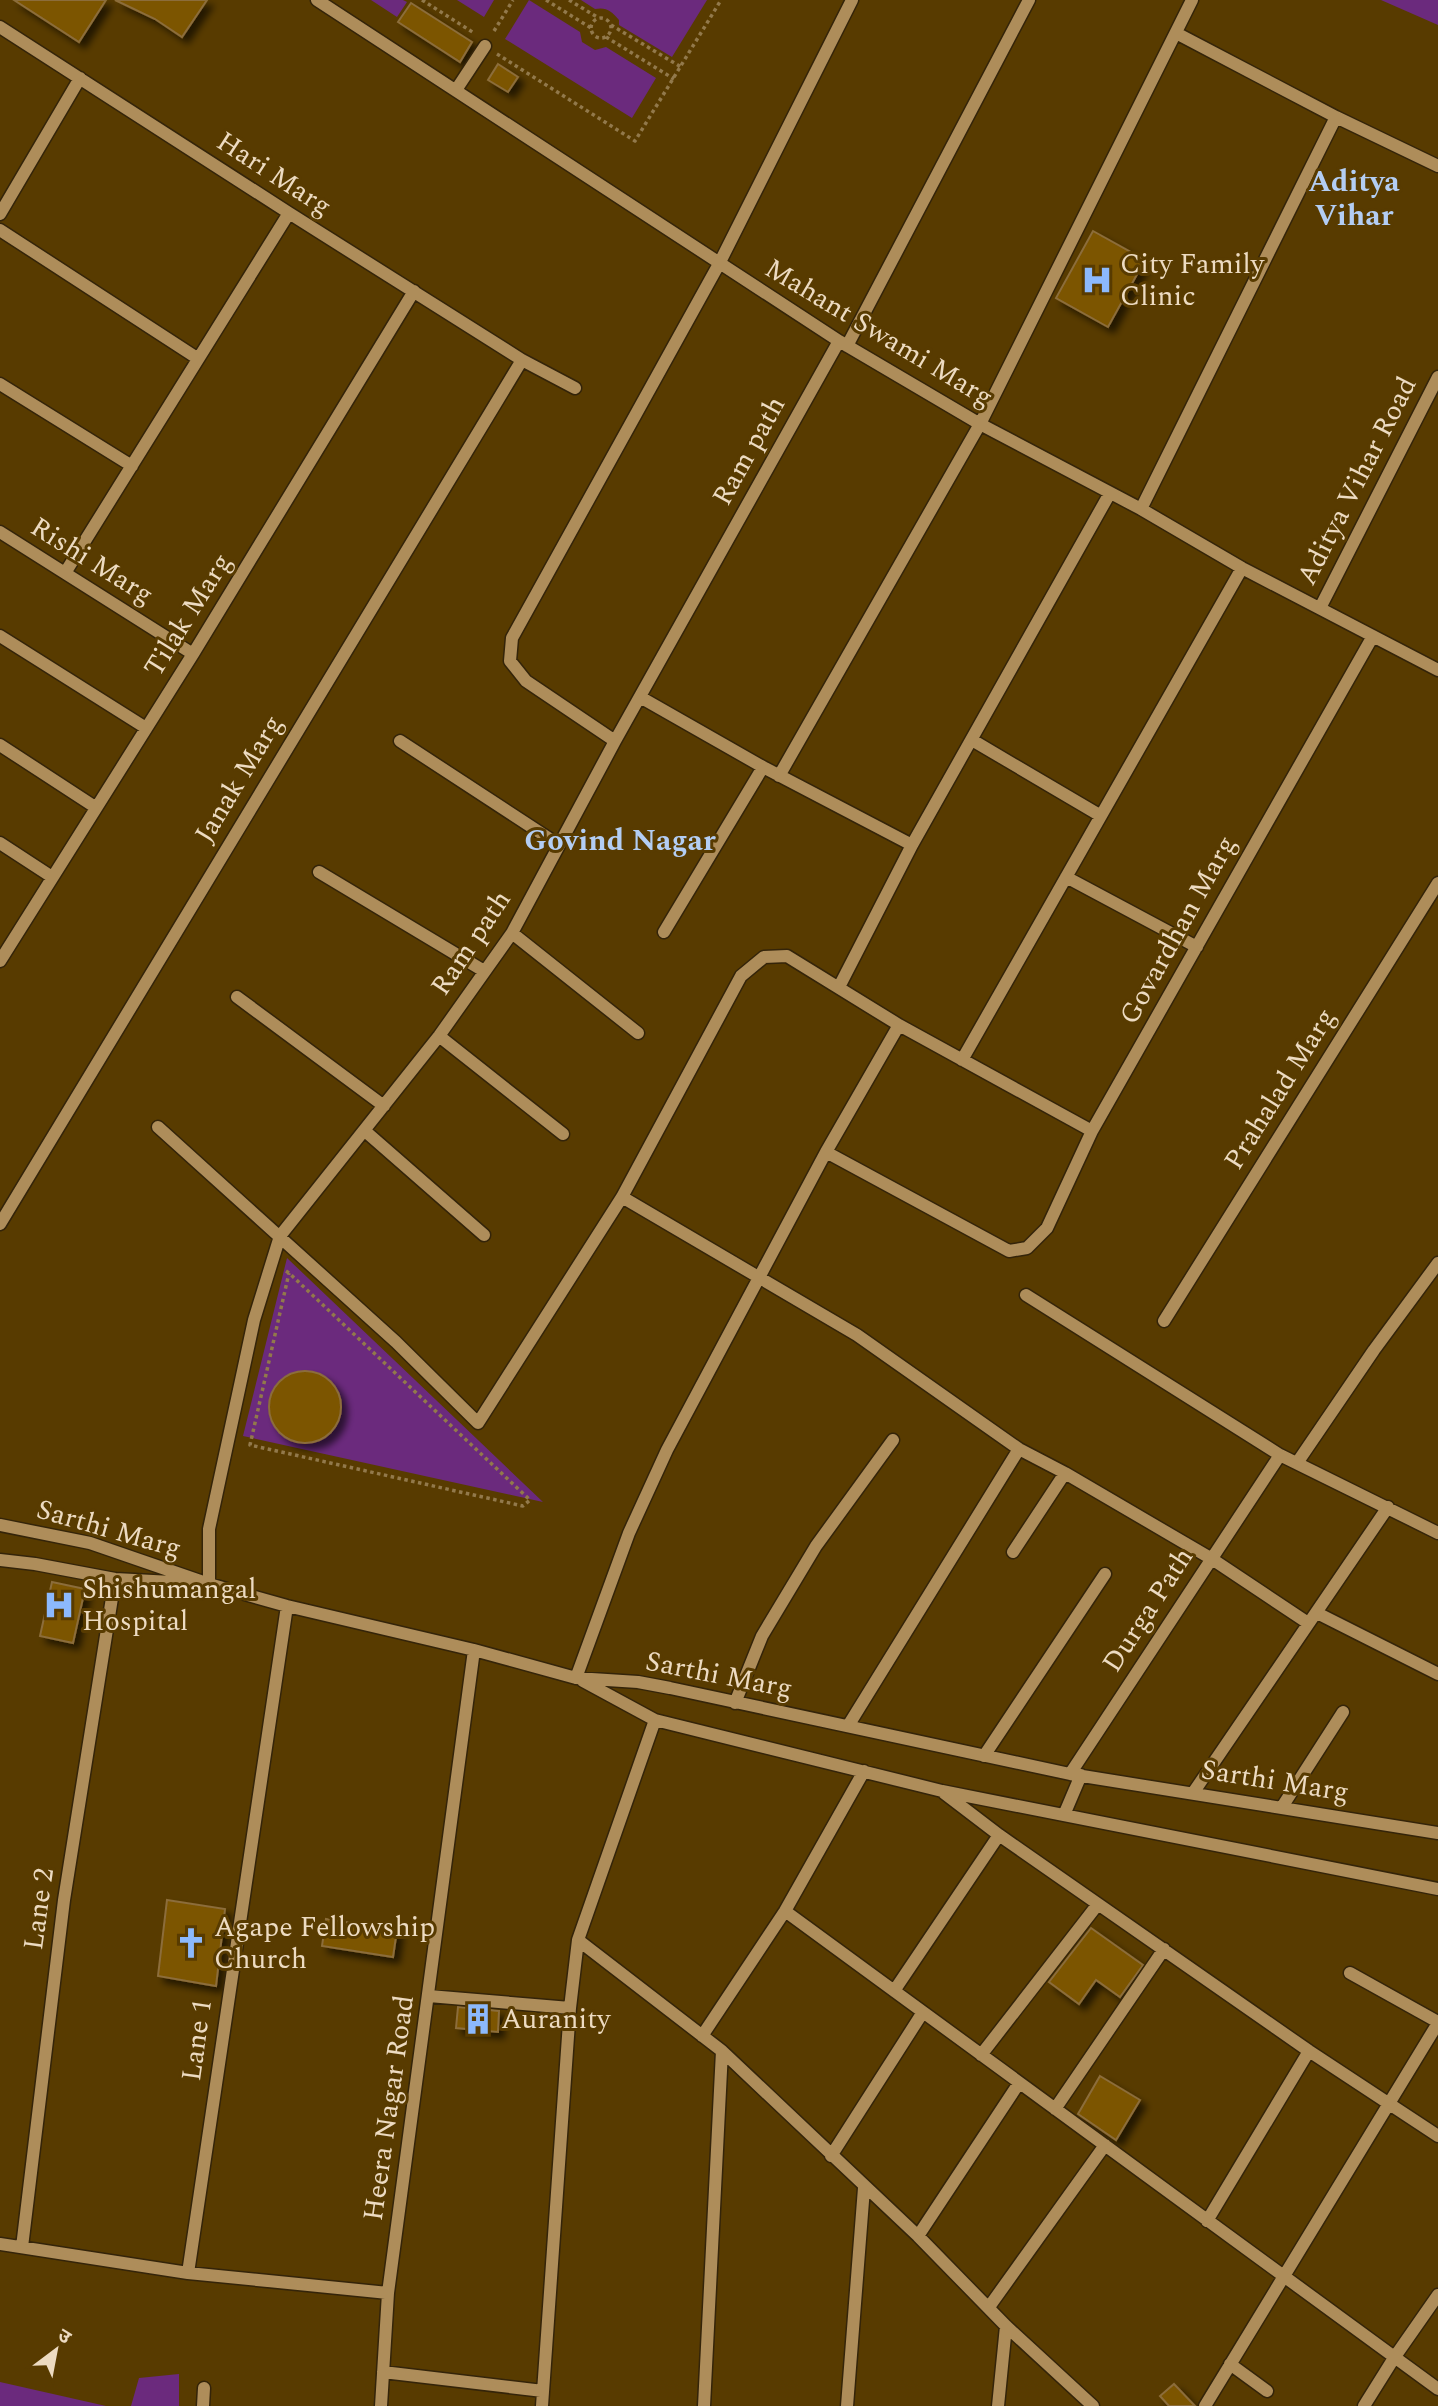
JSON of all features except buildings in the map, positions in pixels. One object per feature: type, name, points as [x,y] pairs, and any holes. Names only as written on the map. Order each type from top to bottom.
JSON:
[{"type":"street","name":"Mahant Swami Marg","points":[[317,0],[843,343],[980,424],[1141,509],[1242,568],[1438,670]]},
{"type":"street","name":"Ram path","points":[[209,1584],[208,1529],[254,1320],[280,1236],[439,1036],[512,933],[615,741],[843,343],[1029,0]]},
{"type":"street","points":[[779,776],[980,424],[1192,0]]},
{"type":"street","points":[[615,741],[527,681],[510,661],[512,638],[719,264],[850,1]]},
{"type":"street","name":"Hari Marg","points":[[0,27],[522,360],[575,388]]},
{"type":"street","points":[[1176,33],[1336,117],[1438,166]]},
{"type":"street","points":[[456,90],[486,43]]},
{"type":"street","points":[[0,214],[80,78]]},
{"type":"street","points":[[1141,509],[1336,117]]},
{"type":"street","points":[[65,573],[289,213]]},
{"type":"street","points":[[0,230],[197,358]]},
{"type":"street","name":"Tilak Marg","points":[[2,955],[193,654],[414,291]]},
{"type":"street","name":"Janak Marg","points":[[0,1224],[522,360]]},
{"type":"street","name":"Aditya Vihar Road","points":[[1320,608],[1438,377]]},
{"type":"street","points":[[0,384],[132,466]]},
{"type":"street","points":[[839,987],[912,845],[1110,493]]},
{"type":"street","name":"Rishi Marg","points":[[0,531],[193,654]]},
{"type":"street","points":[[962,1060],[1242,568]]},
{"type":"street","points":[[0,636],[146,728]]},
{"type":"street","name":"Govardhan Marg","points":[[826,1152],[1009,1251],[1027,1248],[1047,1228],[1093,1131],[1373,636]]},
{"type":"street","points":[[640,697],[779,776],[912,845]]},
{"type":"street","points":[[972,740],[1101,816]]},
{"type":"street","points":[[400,741],[559,845]]},
{"type":"street","points":[[0,745],[95,807]]},
{"type":"street","points":[[664,932],[763,767]]},
{"type":"street","points":[[0,844],[52,877]]},
{"type":"street","points":[[319,872],[484,971]]},
{"type":"street","points":[[1066,877],[1196,947]]},
{"type":"street","name":"Prahalad Marg","points":[[1164,1321],[1438,883]]},
{"type":"street","points":[[512,933],[638,1033]]},
{"type":"street","points":[[158,1127],[396,1342],[478,1423],[622,1197],[741,976],[764,957],[787,956],[900,1025],[1093,1131]]},
{"type":"street","points":[[237,997],[384,1106]]},
{"type":"street","points":[[900,1025],[826,1152],[667,1450],[635,1521],[576,1678],[655,1720],[942,1791],[1438,1889]]},
{"type":"street","points":[[439,1036],[563,1135]]},
{"type":"street","points":[[365,1131],[484,1235]]},
{"type":"street","points":[[622,1197],[857,1335],[1019,1449],[1212,1559],[1308,1623]]},
{"type":"street","points":[[1297,1463],[1374,1350],[1438,1263]]},
{"type":"street","points":[[1026,1295],[1280,1455],[1438,1533]]},
{"type":"street","points":[[735,1703],[762,1636],[816,1546],[893,1440]]},
{"type":"street","points":[[848,1726],[1019,1449]]},
{"type":"street","name":"Durga Path","points":[[1064,1815],[1075,1775],[1280,1455]]},
{"type":"street","points":[[1013,1552],[1065,1473]]},
{"type":"street","points":[[1193,1793],[1388,1507]]},
{"type":"street","name":"Sarthi Marg","points":[[0,1525],[90,1543],[209,1584],[287,1606],[474,1650],[576,1678],[638,1682],[1075,1775],[1438,1833]]},
{"type":"street","points":[[0,1560],[115,1579],[209,1584]]},
{"type":"street","points":[[984,1756],[1105,1574]]},
{"type":"street","name":"Lane 2","points":[[22,2247],[64,1900],[115,1579]]},
{"type":"street","name":"Lane 1","points":[[188,2273],[287,1606]]},
{"type":"street","points":[[1318,1613],[1438,1674]]},
{"type":"street","name":"Heera Nagar Road","points":[[381,2406],[388,2294],[474,1650]]},
{"type":"street","points":[[1282,1807],[1343,1712]]},
{"type":"street","points":[[542,2406],[570,2008],[578,1940],[655,1720]]},
{"type":"street","points":[[702,2036],[785,1911],[864,1771]]},
{"type":"street","points":[[942,1791],[999,1835],[1098,1904],[1438,2136]]},
{"type":"street","points":[[894,1991],[999,1835]]},
{"type":"street","points":[[981,2054],[1098,1904]]},
{"type":"street","points":[[785,1911],[1438,2389]]},
{"type":"street","points":[[578,1940],[722,2051],[864,2188],[918,2236],[1006,2326],[1093,2406]]},
{"type":"street","points":[[1055,2109],[1164,1949]]},
{"type":"street","points":[[1205,2406],[1438,2023],[1350,1973]]},
{"type":"street","points":[[429,1996],[570,2008]]},
{"type":"street","points":[[831,2156],[923,2012]]},
{"type":"street","points":[[1207,2221],[1310,2050]]},
{"type":"street","points":[[704,2406],[722,2051]]},
{"type":"street","points":[[918,2236],[1019,2083]]},
{"type":"street","points":[[989,2307],[1105,2145]]},
{"type":"street","points":[[847,2406],[864,2188]]},
{"type":"street","points":[[0,2244],[188,2273],[388,2294]]},
{"type":"street","points":[[1364,2406],[1438,2295]]},
{"type":"street","points":[[998,2406],[1006,2326]]},
{"type":"street","points":[[1230,2364],[1267,2391]]},
{"type":"street","points":[[383,2372],[543,2390]]},
{"type":"street","points":[[203,2406],[204,2388]]},
{"type":"path","points":[[422,0],[635,141],[721,0]]},
{"type":"path","points":[[486,43],[513,0]]},
{"type":"path","points":[[546,0],[591,28],[597,37],[606,37],[674,79]]},
{"type":"path","points":[[569,0],[598,18],[605,18],[611,25],[681,67]]},
{"type":"path","points":[[591,28],[598,18]]},
{"type":"path","points":[[606,37],[611,32],[611,25]]},
{"type":"path","points":[[272,1262],[289,1273],[530,1500],[523,1506],[250,1445],[289,1273]]},
{"type":"shaded area","points":[[371,0],[403,0],[407,2],[397,17]]},
{"type":"shaded area","points":[[457,0],[494,0],[484,17]]},
{"type":"shaded area","points":[[529,0],[580,32],[582,42],[595,50],[606,47],[656,78],[632,118],[505,39]]},
{"type":"shaded area","points":[[581,0],[707,0],[672,57],[619,25],[619,20],[608,10],[595,9]]},
{"type":"shaded area","points":[[1381,0],[1438,0],[1438,25]]},
{"type":"shaded area","points":[[287,1258],[543,1502],[243,1436]]},
{"type":"shaded area","points":[[179,2374],[179,2406],[131,2406],[139,2378]]},
{"type":"shaded area","points":[[0,2382],[106,2406],[0,2406]]},
{"type":"place","name":"City Family Clinic","points":[[1097,280]]},
{"type":"place","name":"Shishumangal Hospital","points":[[59,1605]]},
{"type":"place","name":"Agape Fellowship Church","points":[[191,1943]]},
{"type":"place","name":"Auranity","points":[[478,2019]]},
{"type":"district","name":"Aditya Vihar","points":[[1354,199]]},
{"type":"district","name":"Govind Nagar","points":[[620,841]]}]
